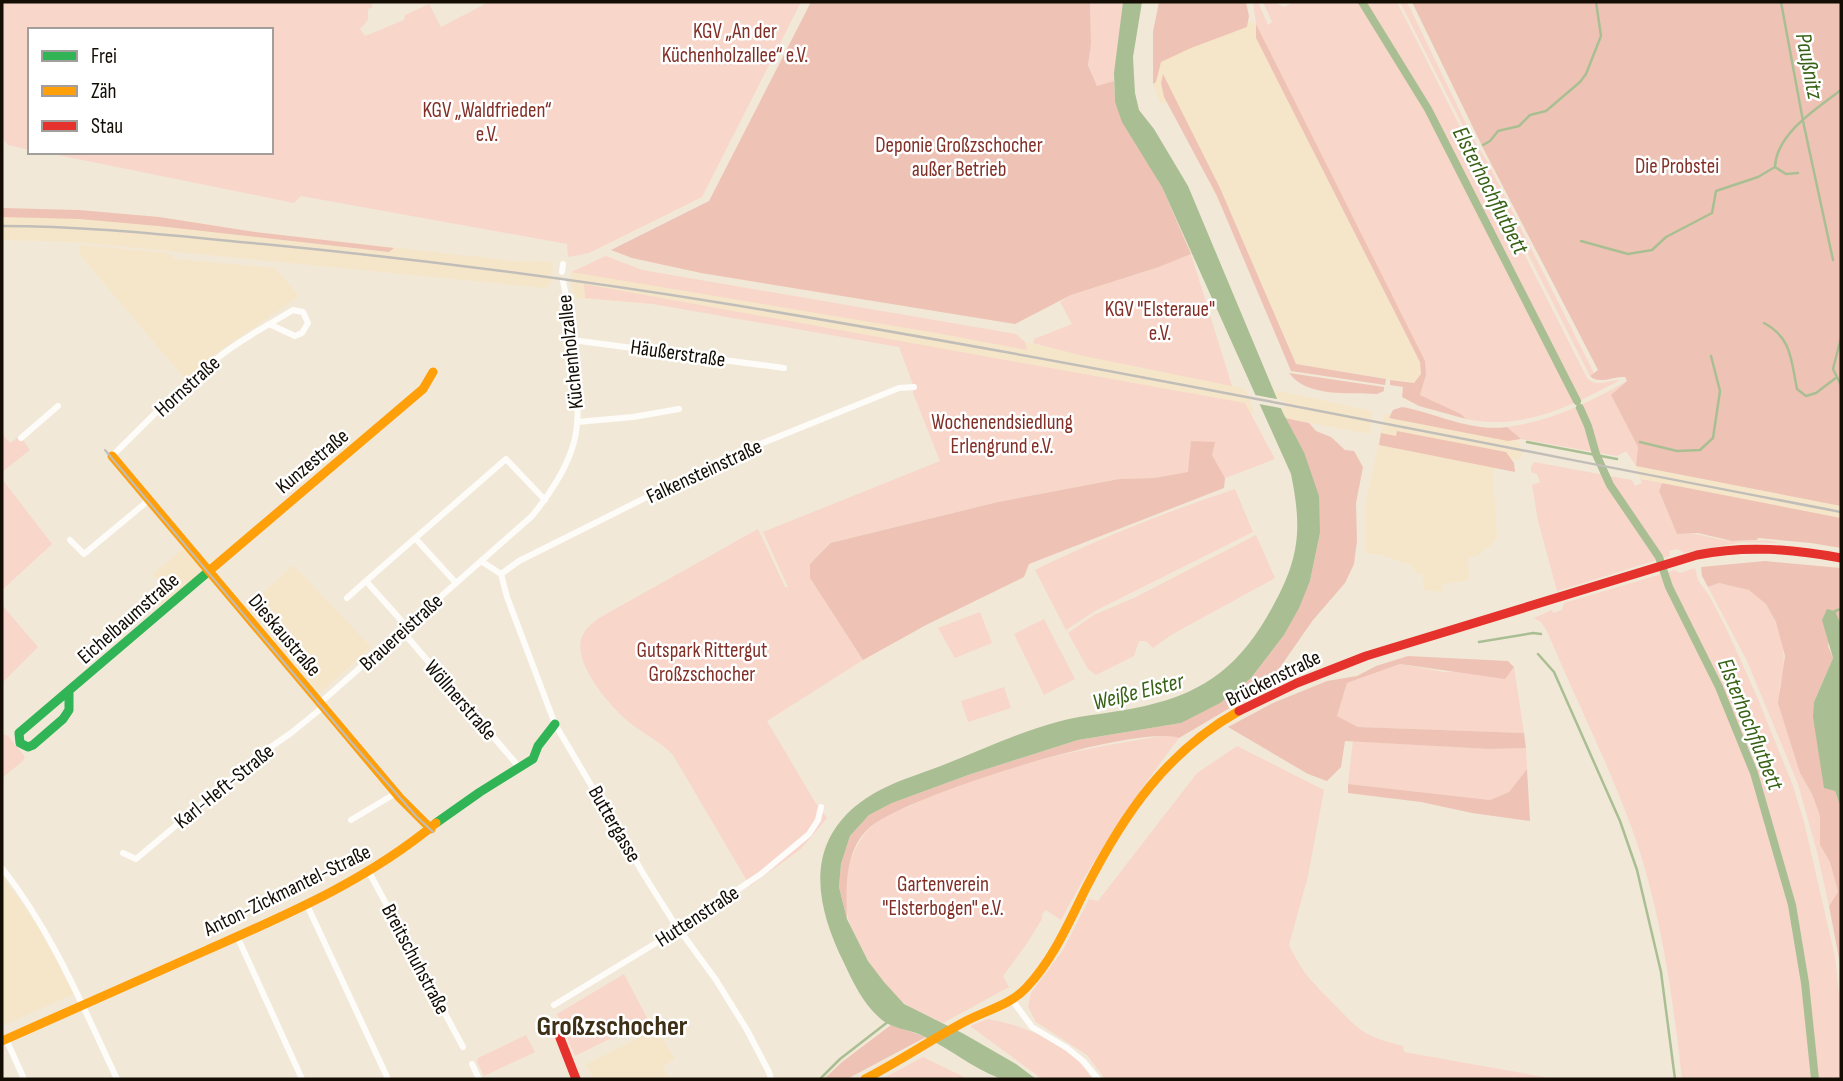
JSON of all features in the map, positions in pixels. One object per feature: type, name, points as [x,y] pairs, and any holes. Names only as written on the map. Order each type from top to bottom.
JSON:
[{"type":"main road","name":"Kunzestraße","points":[[209,572],[423,389],[433,372]]},
{"type":"main road","name":"Dieskaustraße","points":[[112,456],[396,793],[430,829]]},
{"type":"main road","name":"Brückenstraße","points":[[865,1079],[959,1025],[1012,1000],[1026,989],[1056,946],[1097,867],[1146,794],[1175,757],[1199,736],[1259,702],[1317,674],[1384,650],[1718,550],[1753,547],[1790,549],[1841,558]]},
{"type":"main road","name":"Eichelbaumstraße","points":[[69,691],[69,710],[64,719],[33,745],[28,747],[20,743],[19,733],[209,572]]},
{"type":"main road","name":"Anton-Zickmantel-Straße","points":[[4,1040],[307,905],[369,872],[480,792],[533,759],[538,746],[555,724]]},
{"type":"main road","points":[[560,1038],[576,1079]]},
{"type":"street","name":"Küchenholzallee","points":[[481,561],[532,516],[545,500],[568,459],[574,442],[577,422],[572,340],[563,281]]},
{"type":"street","name":"Hornstraße","points":[[112,456],[184,385],[225,352],[269,324],[297,309],[307,317],[308,323],[302,333],[295,336],[269,324]]},
{"type":"street","name":"Häußerstraße","points":[[572,340],[784,368]]},
{"type":"street","name":"Falkensteinstraße","points":[[501,575],[519,561],[723,459],[899,388],[914,387]]},
{"type":"street","points":[[21,438],[58,406]]},
{"type":"street","name":"Küchenholzallee","points":[[577,422],[679,409]]},
{"type":"street","points":[[347,598],[506,459],[545,500]]},
{"type":"street","points":[[71,540],[84,554],[149,500]]},
{"type":"street","points":[[415,538],[456,583]]},
{"type":"street","points":[[481,561],[501,575]]},
{"type":"street","name":"Brauereistraße","points":[[322,705],[481,561]]},
{"type":"street","name":"Buttergasse","points":[[501,575],[555,724],[679,929],[716,980],[747,1030],[771,1079]]},
{"type":"street","name":"Wöllnerstraße","points":[[366,582],[520,768]]},
{"type":"street","name":"Karl-Heft-Straße","points":[[123,853],[136,859],[322,705]]},
{"type":"street","points":[[352,820],[396,793]]},
{"type":"street","name":"Huttenstraße","points":[[554,1005],[679,929],[784,856],[808,834],[818,820],[821,807]]},
{"type":"street","points":[[2,868],[49,938],[117,1079]]},
{"type":"street","name":"Breitschuhstraße","points":[[369,872],[463,1047]]},
{"type":"street","points":[[307,905],[388,1079]]},
{"type":"street","points":[[237,936],[302,1079]]},
{"type":"street","points":[[1012,1000],[1032,1027],[1067,1048],[1083,1061],[1098,1079]]},
{"type":"street","points":[[4,1040],[24,1079]]},
{"type":"street","points":[[472,1064],[479,1079]]},
{"type":"shaded area","points":[[1123,2],[1142,2],[1133,57],[1139,110],[1154,129],[1188,186],[1283,413],[1304,452],[1319,496],[1320,533],[1310,581],[1284,635],[1251,678],[1220,703],[1181,723],[1078,740],[971,774],[892,803],[869,815],[850,836],[841,864],[839,887],[847,919],[868,961],[904,1004],[964,1034],[1016,1064],[1036,1079],[1008,1079],[989,1074],[921,1035],[886,1023],[864,1000],[836,945],[823,907],[821,869],[833,832],[846,815],[866,798],[901,781],[1042,726],[1145,706],[1167,700],[1205,683],[1236,659],[1261,626],[1289,572],[1296,542],[1297,511],[1291,474],[1162,187],[1122,122],[1115,102],[1114,73]]},
{"type":"shaded area","points":[[1159,2],[1246,2],[1248,22],[1256,24],[1425,361],[1420,384],[1296,364],[1226,203],[1220,206],[1169,103],[1160,103],[1153,84],[1153,32]]},
{"type":"shaded area","points":[[2,208],[79,210],[159,217],[255,232],[524,262],[547,261],[553,265],[551,283],[545,288],[77,242],[2,240]]},
{"type":"shaded area","points":[[80,245],[168,253],[175,259],[275,268],[299,296],[218,352],[185,379],[80,255]]},
{"type":"shaded area","points":[[606,256],[642,270],[1016,334],[1025,342],[1243,388],[1254,411],[1251,414],[891,345],[653,304],[576,298],[571,285],[571,272]]},
{"type":"shaded area","points":[[1274,390],[1372,411],[1370,434],[1285,418]]},
{"type":"shaded area","points":[[1385,413],[1513,438],[1519,443],[1521,458],[1516,460],[1500,457],[1493,474],[1497,537],[1477,556],[1468,558],[1469,580],[1442,584],[1443,592],[1424,590],[1422,574],[1416,573],[1413,566],[1382,555],[1366,553],[1366,502]]},
{"type":"shaded area","points":[[1636,466],[1841,506],[1841,518],[1640,479]]},
{"type":"shaded area","points":[[184,548],[206,574],[163,611],[152,597],[164,587],[153,574]]},
{"type":"shaded area","points":[[293,565],[371,647],[320,693],[248,607]]},
{"type":"shaded area","points":[[1827,609],[1835,611],[1841,624],[1841,808],[1835,791],[1824,788],[1813,717],[1814,702],[1833,658],[1822,620]]},
{"type":"shaded area","points":[[2,875],[40,930],[74,994],[2,1026]]},
{"type":"shaded area","points":[[654,1030],[675,1059],[663,1066],[669,1079],[593,1079],[586,1064]]},
{"type":"green space","points":[[2,2],[371,2],[373,7],[368,9],[368,20],[360,29],[365,36],[404,20],[405,15],[429,4],[441,27],[489,2],[801,2],[702,197],[589,253],[568,257],[567,244],[301,196],[294,203],[53,154],[273,154],[273,28],[28,28],[28,150],[8,145],[2,138]]},
{"type":"green space","name":"Deponie Großzschocher außer Betrieb","points":[[811,2],[1090,2],[1091,44],[1088,65],[1097,86],[1114,81],[1115,102],[1162,187],[1191,254],[1071,295],[1015,324],[701,273],[632,258],[611,250],[709,201]]},
{"type":"green space","points":[[1090,2],[1123,2],[1114,81],[1097,86],[1088,64],[1091,44]]},
{"type":"green space","points":[[1159,2],[1246,2],[1249,16],[1247,27],[1161,62],[1156,82],[1153,84],[1153,32]]},
{"type":"green space","name":"Elsterhochflutbett","points":[[1253,2],[1258,2],[1268,25],[1272,22],[1263,2],[1274,2],[1284,7],[1294,2],[1397,2],[1587,378],[1595,383],[1620,380],[1565,407],[1527,419],[1507,422],[1466,419],[1461,414],[1420,395],[1426,375],[1256,24]]},
{"type":"green space","points":[[1400,2],[1407,2],[1473,138],[1594,373],[1590,376]]},
{"type":"green space","name":"Die Probstei","points":[[1412,2],[1841,2],[1841,506],[1636,466],[1638,447],[1611,395],[1627,381],[1625,377],[1598,380],[1590,376],[1598,370],[1483,148]]},
{"type":"green space","points":[[1256,24],[1425,361],[1426,375],[1420,395],[1461,414],[1466,419],[1419,406],[1402,397],[1403,387],[1390,385],[1390,380],[1414,383],[1421,374],[1420,362],[1256,38]]},
{"type":"green space","points":[[1163,74],[1220,188],[1296,364],[1386,379],[1385,385],[1291,371],[1217,196],[1164,97],[1161,83]]},
{"type":"green space","points":[[2,208],[79,210],[159,217],[255,232],[394,248],[389,252],[158,226],[79,219],[2,217]]},
{"type":"green space","name":"KGV \"Elsteraue\" e.V.","points":[[1191,254],[1232,386],[1033,343],[1034,339],[1072,324],[1060,302],[1071,295]]},
{"type":"green space","points":[[606,256],[642,270],[1016,334],[1025,342],[1027,350],[571,272]]},
{"type":"green space","points":[[584,284],[1245,403],[1275,459],[1225,478],[1212,455],[1191,441],[1189,472],[1154,478],[1119,479],[998,502],[829,543],[810,564],[810,578],[863,660],[767,721],[827,818],[801,849],[750,886],[673,755],[622,716],[594,682],[581,656],[580,643],[584,633],[599,618],[758,529],[785,587],[788,587],[763,532],[940,461],[913,393],[914,387],[899,347],[653,304],[585,298]]},
{"type":"green space","points":[[1289,373],[1384,387],[1384,391],[1377,394],[1317,390],[1306,387]]},
{"type":"green space","points":[[1627,381],[1611,395],[1638,447],[1636,466],[1626,451],[1617,456],[1521,439],[1507,427],[1569,410]]},
{"type":"green space","points":[[1402,407],[1479,427],[1507,427],[1521,439],[1508,441],[1389,418],[1393,410]]},
{"type":"green space","points":[[1285,418],[1309,423],[1316,431],[1331,437],[1345,450],[1354,451],[1363,467],[1356,503],[1357,541],[1354,564],[1345,583],[1313,620],[1267,686],[1179,738],[1155,736],[1072,751],[971,782],[891,814],[869,828],[855,848],[848,871],[847,919],[839,887],[841,864],[850,836],[869,815],[892,803],[971,774],[1078,740],[1181,723],[1251,678],[1284,635],[1310,581],[1320,533],[1304,452]]},
{"type":"green space","points":[[1397,431],[1506,452],[1514,463],[1515,472],[1379,445],[1381,433],[1396,436]]},
{"type":"green space","points":[[2,434],[10,443],[20,436],[30,450],[2,472]]},
{"type":"green space","points":[[1191,441],[1215,442],[1212,455],[1225,478],[1224,488],[1029,564],[1024,577],[926,625],[863,660],[810,578],[810,564],[830,543],[998,502],[1119,479],[1154,478],[1188,472]]},
{"type":"green space","points":[[1534,462],[1632,480],[1635,486],[1642,483],[1640,479],[1662,483],[1659,491],[1677,534],[1779,543],[1743,542],[1684,553],[1677,549],[1669,551],[1670,556],[1557,591],[1538,521],[1532,485],[1540,482],[1537,474],[1531,472]]},
{"type":"green space","points":[[2,479],[52,544],[2,590]]},
{"type":"green space","points":[[1662,483],[1841,518],[1841,548],[1758,538],[1732,541],[1698,533],[1677,534],[1659,491]]},
{"type":"green space","points":[[1235,489],[1253,532],[1095,611],[1066,630],[1035,570],[1134,526]]},
{"type":"green space","points":[[1256,535],[1275,578],[1171,635],[1153,648],[1146,641],[1139,641],[1134,656],[1096,675],[1088,669],[1068,633],[1094,615],[1136,597]]},
{"type":"green space","points":[[1765,561],[1841,568],[1841,624],[1835,611],[1828,646],[1833,658],[1814,702],[1841,808],[1841,969],[1829,906],[1838,892],[1830,862],[1820,845],[1820,816],[1800,773],[1778,703],[1785,656],[1776,622],[1766,604],[1749,590],[1719,583],[1708,587],[1702,576],[1701,567]]},
{"type":"green space","name":"Elsterhochflutbett","points":[[1695,568],[1698,580],[1727,630],[1758,699],[1793,786],[1804,822],[1835,957],[1841,1014],[1841,1079],[1682,1079],[1666,959],[1637,843],[1605,762],[1547,631],[1541,622],[1534,618],[1552,610],[1553,613],[1562,610],[1564,603],[1675,570],[1680,573]]},
{"type":"green space","points":[[1719,583],[1744,588],[1762,600],[1770,610],[1781,635],[1784,662],[1779,688],[1800,773],[1820,816],[1820,845],[1830,862],[1838,892],[1829,906],[1798,784],[1747,661],[1708,587]]},
{"type":"green space","points":[[2,605],[38,647],[2,683]]},
{"type":"green space","points":[[980,612],[992,643],[955,658],[938,628]]},
{"type":"green space","points":[[1044,619],[1075,679],[1044,695],[1014,634]]},
{"type":"green space","points":[[1408,656],[1508,661],[1514,667],[1505,679],[1400,664],[1347,683],[1337,716],[1358,727],[1524,733],[1526,748],[1489,749],[1345,741],[1341,767],[1327,781],[1308,774],[1228,727],[1273,703],[1327,681],[1357,676],[1376,666]]},
{"type":"green space","points":[[1400,664],[1444,672],[1510,673],[1514,667],[1524,733],[1358,727],[1337,716],[1347,683]]},
{"type":"green space","points":[[1004,687],[1011,708],[968,722],[961,701]]},
{"type":"green space","points":[[2,734],[8,736],[25,757],[2,778]]},
{"type":"green space","name":"Gartenverein \"Elsterbogen\" e.V.","points":[[1171,735],[1179,738],[1116,826],[1061,920],[1046,910],[1042,914],[1042,919],[1028,942],[1003,976],[1009,987],[943,1023],[909,1007],[888,989],[863,951],[848,919],[846,906],[849,865],[860,840],[868,830],[890,815],[976,779],[1073,752]]},
{"type":"green space","points":[[1353,741],[1489,749],[1526,748],[1527,769],[1509,792],[1490,800],[1348,784]]},
{"type":"green space","points":[[1237,746],[1324,790],[1308,876],[1289,945],[1318,988],[1362,1031],[1403,1046],[1404,1052],[1555,1079],[1105,1079],[1087,1055],[1036,1022],[1028,1007],[1031,993],[1063,950],[1089,899],[1098,901],[1197,773]]},
{"type":"green space","points":[[1527,769],[1530,821],[1421,802],[1348,793],[1348,784],[1490,800],[1509,792]]},
{"type":"green space","points":[[624,974],[648,1020],[575,1056],[557,1014]]},
{"type":"green space","points":[[988,1019],[1017,1026],[1047,1038],[1073,1056],[1092,1079],[1042,1079],[970,1026]]},
{"type":"green space","points":[[891,1025],[926,1037],[847,1079],[824,1079],[842,1062]]},
{"type":"green space","points":[[526,1035],[535,1052],[484,1076],[477,1062],[478,1058]]},
{"type":"green space","points":[[923,1057],[968,1079],[882,1079]]},
{"type":"pier","points":[[1250,394],[1282,400],[1285,409],[1254,403]]},
{"type":"waterway","name":"Elsterhochflutbett","points":[[1362,2],[1428,109],[1577,401]]},
{"type":"waterway","points":[[1483,145],[1498,131],[1519,126],[1530,115],[1546,111],[1580,82],[1586,74],[1601,36],[1596,2]]},
{"type":"waterway","name":"Paußnitz","points":[[1781,2],[1833,260]]},
{"type":"waterway","points":[[1798,173],[1786,174],[1775,167],[1782,144],[1799,123],[1841,90]]},
{"type":"waterway","points":[[1462,154],[1466,152]]},
{"type":"waterway","points":[[1581,241],[1628,254],[1652,250],[1666,237],[1712,213],[1716,191],[1758,177],[1775,167]]},
{"type":"waterway","points":[[1764,323],[1785,343],[1797,389],[1806,396],[1816,393],[1837,377]]},
{"type":"waterway","name":"Paußnitz","points":[[1841,338],[1833,369],[1841,385]]},
{"type":"waterway","points":[[1640,442],[1677,451],[1700,450],[1713,438],[1720,391],[1711,356]]},
{"type":"waterway","name":"Elsterhochflutbett","points":[[1580,408],[1610,485],[1659,557],[1669,587],[1719,687],[1754,773],[1792,905],[1805,983],[1815,1079]]},
{"type":"waterway","points":[[1527,442],[1617,459]]},
{"type":"waterway","name":"Paußnitz","points":[[1835,613],[1841,609]]},
{"type":"waterway","points":[[1479,642],[1541,634]]},
{"type":"waterway","points":[[1538,654],[1554,672],[1620,821],[1637,870],[1661,972],[1675,1079]]},
{"type":"waterway","points":[[820,1079],[840,1059],[889,1021]]},
{"type":"tram line","points":[[105,450],[351,742],[433,832]]},
{"type":"railway","points":[[2,226],[132,232],[321,250],[496,270],[670,295],[1146,378],[1841,512]]},
{"type":"traffic: fast","points":[[69,691],[69,710],[63,719],[33,745],[28,747],[20,743],[19,733],[209,571]]},
{"type":"traffic: fast","points":[[436,823],[533,759],[538,746],[555,724]]},
{"type":"traffic: slow","points":[[209,571],[423,389],[433,372]]},
{"type":"traffic: slow","points":[[112,456],[400,798],[431,829]]},
{"type":"traffic: slow","points":[[865,1079],[966,1021],[1020,994],[1036,977],[1052,953],[1100,861],[1149,787],[1190,746],[1239,711]]},
{"type":"traffic: slow","points":[[2,1041],[326,894],[383,862],[436,823]]},
{"type":"traffic: jam","points":[[1239,711],[1297,683],[1366,656],[1697,555],[1769,549],[1841,558]]},
{"type":"traffic: jam","points":[[560,1038],[576,1079]]},
{"type":"district","name":"Großzschocher","points":[[612,1025]]},
{"type":"park label","name":"KGV „An der Küchenholzallee“ e.V.","points":[[735,43]]},
{"type":"park label","name":"KGV „Waldfrieden“ e.V.","points":[[487,122]]},
{"type":"park label","name":"Wochenendsiedlung Erlengrund e.V.","points":[[1002,434]]},
{"type":"park label","name":"Gutspark Rittergut Großzschocher","points":[[702,662]]},
{"type":"water label","name":"Weiße Elster","points":[[1138,691]]}]
